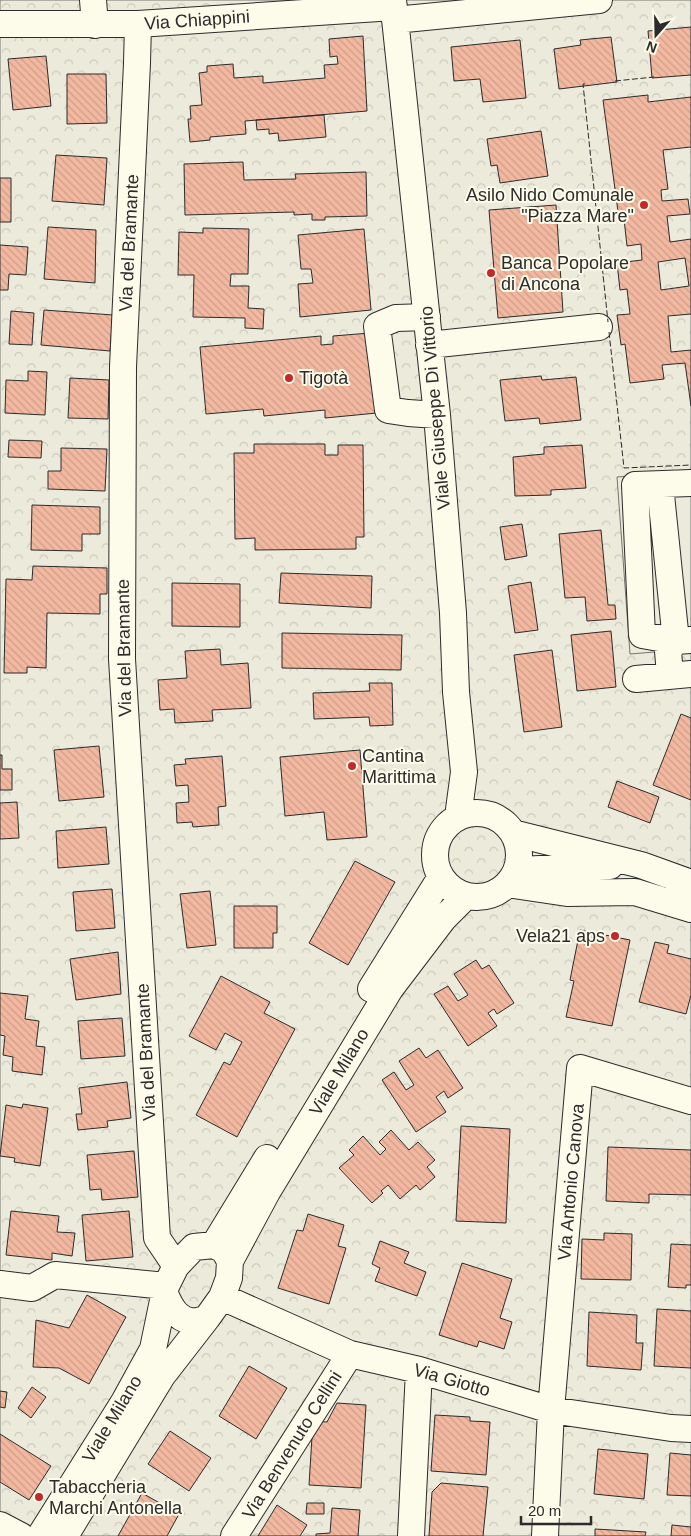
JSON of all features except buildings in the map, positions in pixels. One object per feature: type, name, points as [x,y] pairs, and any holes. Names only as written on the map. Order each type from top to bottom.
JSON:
[{"type":"street","name":"Via Chiappini","points":[[0,24],[94,12],[138,24],[394,9],[599,0]]},
{"type":"street","name":"Viale Giuseppe Di Vittorio","points":[[394,9],[437,415],[456,692],[464,772],[458,817]]},
{"type":"street","name":"Via del Bramante","points":[[138,24],[123,367],[122,660],[156,1238],[169,1282]]},
{"type":"street","points":[[426,318],[396,318],[377,326],[388,410],[437,415]]},
{"type":"street","points":[[429,345],[599,327]]},
{"type":"street","points":[[683,641],[642,635],[635,485],[691,483]]},
{"type":"street","points":[[636,679],[681,674],[668,651],[683,641]]},
{"type":"street","points":[[470,813],[494,816],[514,832],[519,844],[520,858],[513,877],[499,892],[477,898],[466,896],[452,889],[441,877],[436,864],[435,850],[438,837],[446,825],[458,817],[470,813]]},
{"type":"street","points":[[514,832],[641,865],[691,883]]},
{"type":"street","points":[[513,877],[641,865]]},
{"type":"street","name":"Viale Milano","points":[[66,1536],[162,1376],[222,1297],[229,1278],[222,1253],[441,877]]},
{"type":"street","points":[[513,877],[567,892],[635,892],[691,909]]},
{"type":"street","name":"Viale Milano","points":[[222,1253],[268,1192],[390,989],[444,918],[466,896]]},
{"type":"street","name":"Via Antonio Canova","points":[[551,1410],[580,1068],[691,1101]]},
{"type":"street","points":[[206,1318],[191,1322],[179,1316],[170,1306],[169,1282],[194,1247],[222,1253]]},
{"type":"street","points":[[0,1284],[32,1288],[55,1275],[169,1282]]},
{"type":"street","name":"Viale Milano","points":[[40,1536],[124,1402],[153,1349],[169,1282]]},
{"type":"street","name":"Via Giotto","points":[[222,1297],[350,1354],[419,1370],[551,1410],[691,1429]]},
{"type":"street","name":"Via Benvenuto Cellini","points":[[234,1536],[350,1354]]},
{"type":"street","points":[[410,1536],[419,1370]]},
{"type":"street","points":[[545,1536],[551,1410]]},
{"type":"street","points":[[0,1525],[21,1536]]},
{"type":"green space","points":[[0,0],[691,0],[691,1536],[0,1536]]},
{"type":"shaded area","points":[[691,471],[691,649],[630,654],[617,477]]},
{"type":"fence","points":[[615,81],[654,77]]},
{"type":"fence","points":[[585,84],[583,84],[608,322]]},
{"type":"fence","points":[[609,332],[624,468],[691,465]]},
{"type":"place","name":"Asilo Nido Comunale \"Piazza Mare\"","points":[[644,205]]},
{"type":"place","name":"Banca Popolare di Ancona","points":[[491,273]]},
{"type":"place","name":"Tigotà","points":[[289,378]]},
{"type":"place","name":"Cantina Marittima","points":[[352,766]]},
{"type":"place","name":"Vela21 aps","points":[[615,936]]},
{"type":"place","name":"Tabaccheria Marchi Antonella","points":[[39,1497]]}]
